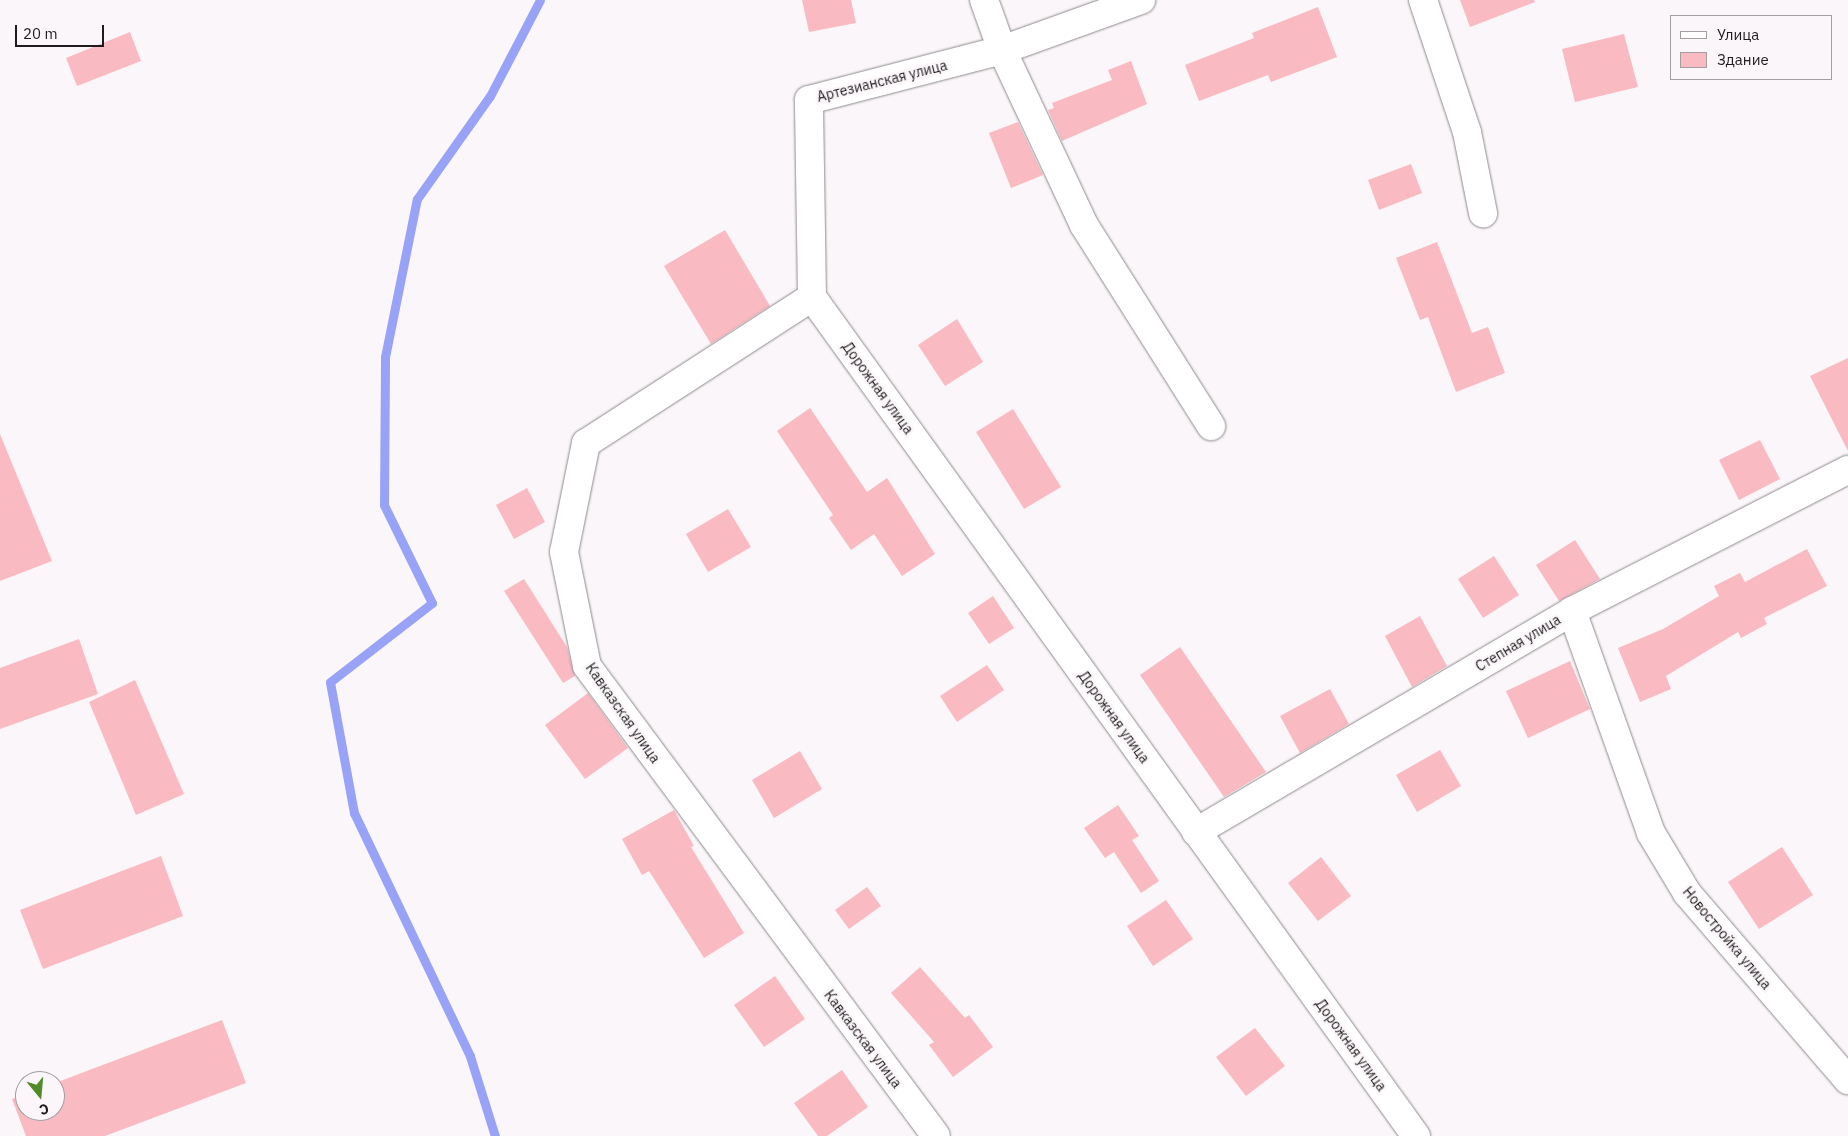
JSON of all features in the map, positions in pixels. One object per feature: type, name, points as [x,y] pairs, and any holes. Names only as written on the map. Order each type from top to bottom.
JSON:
[{"type":"street","points":[[984,0],[1002,50],[1084,225],[1211,426]]},
{"type":"street","name":"Артезианская улица","points":[[812,297],[809,100],[1002,50],[1141,0]]},
{"type":"street","points":[[1423,0],[1468,132],[1483,213]]},
{"type":"street","name":"Дорожная улица","points":[[812,297],[1416,1136]]},
{"type":"street","name":"Кавказская улица","points":[[812,297],[586,443],[564,552],[587,666],[936,1136]]},
{"type":"street","name":"Степная улица","points":[[1196,832],[1572,611],[1848,470]]},
{"type":"street","name":"Новостройка улица","points":[[1572,611],[1651,833],[1687,893],[1848,1080]]},
{"type":"building","points":[[802,0],[851,0],[856,23],[809,32]]},
{"type":"building","points":[[1460,0],[1534,0],[1535,2],[1470,27]]},
{"type":"building","points":[[1318,7],[1337,57],[1271,82],[1268,75],[1199,101],[1185,65],[1254,38],[1252,33]]},
{"type":"building","points":[[130,32],[141,61],[77,86],[66,58]]},
{"type":"building","points":[[1624,34],[1638,87],[1575,102],[1562,49]]},
{"type":"building","points":[[1131,61],[1147,104],[1062,141],[1048,110],[1054,108],[1052,103],[1112,80],[1108,70]]},
{"type":"building","points":[[1018,122],[1043,175],[1011,188],[989,133]]},
{"type":"building","points":[[1411,164],[1422,193],[1379,210],[1368,180]]},
{"type":"building","points":[[725,230],[770,306],[711,344],[664,266]]},
{"type":"building","points":[[1437,242],[1472,333],[1488,327],[1505,373],[1456,392],[1428,317],[1420,320],[1396,258]]},
{"type":"building","points":[[957,319],[983,362],[945,386],[918,345]]},
{"type":"building","points":[[1848,358],[1848,451],[1810,376]]},
{"type":"building","points":[[810,408],[867,492],[887,478],[935,554],[902,576],[874,534],[851,550],[829,518],[833,515],[777,431]]},
{"type":"building","points":[[1013,409],[1061,487],[1024,509],[976,432]]},
{"type":"building","points":[[0,434],[52,561],[0,581]]},
{"type":"building","points":[[1760,440],[1780,479],[1739,500],[1719,460]]},
{"type":"building","points":[[527,488],[545,522],[514,539],[496,505]]},
{"type":"building","points":[[728,509],[751,547],[708,572],[686,534]]},
{"type":"building","points":[[1575,540],[1600,579],[1559,601],[1536,565]]},
{"type":"building","points":[[1807,549],[1827,586],[1764,618],[1767,624],[1741,638],[1738,632],[1666,676],[1671,689],[1640,702],[1618,648],[1663,629],[1719,596],[1714,586],[1740,573],[1745,582]]},
{"type":"building","points":[[1494,556],[1519,595],[1483,618],[1458,579]]},
{"type":"building","points":[[524,579],[567,647],[575,676],[563,683],[504,591]]},
{"type":"building","points":[[993,596],[1014,628],[989,644],[968,613]]},
{"type":"building","points":[[1420,616],[1447,666],[1412,687],[1385,636]]},
{"type":"building","points":[[79,639],[98,694],[0,729],[0,668]]},
{"type":"building","points":[[1180,647],[1266,772],[1224,797],[1140,675]]},
{"type":"building","points":[[1570,661],[1590,709],[1528,738],[1506,691]]},
{"type":"building","points":[[987,665],[1004,690],[957,722],[940,696]]},
{"type":"building","points":[[135,680],[184,794],[136,815],[89,702]]},
{"type":"building","points":[[1330,689],[1349,724],[1300,753],[1280,716]]},
{"type":"building","points":[[588,693],[628,748],[585,779],[545,725]]},
{"type":"building","points":[[1440,750],[1461,786],[1417,812],[1396,775]]},
{"type":"building","points":[[800,751],[822,789],[774,818],[752,780]]},
{"type":"building","points":[[1118,805],[1139,836],[1132,840],[1159,881],[1141,893],[1114,852],[1105,858],[1084,828]]},
{"type":"building","points":[[674,810],[694,846],[691,847],[744,933],[704,958],[649,871],[642,875],[622,839]]},
{"type":"building","points":[[1782,847],[1813,895],[1759,929],[1728,882]]},
{"type":"building","points":[[161,856],[183,916],[43,969],[20,910]]},
{"type":"building","points":[[1321,857],[1351,896],[1318,921],[1288,883]]},
{"type":"building","points":[[867,887],[881,906],[849,929],[835,910]]},
{"type":"building","points":[[1166,900],[1193,939],[1153,966],[1127,926]]},
{"type":"building","points":[[920,967],[965,1018],[969,1015],[993,1047],[953,1077],[929,1045],[934,1042],[891,993]]},
{"type":"building","points":[[775,976],[805,1019],[764,1047],[734,1005]]},
{"type":"building","points":[[222,1020],[246,1083],[105,1136],[26,1136],[20,1121],[65,1121],[65,1079]]},
{"type":"building","points":[[1255,1028],[1285,1066],[1246,1096],[1216,1057]]},
{"type":"building","points":[[842,1070],[868,1107],[827,1136],[818,1136],[794,1103]]},
{"type":"waterway","points":[[495,1136],[470,1056],[354,813],[330,682],[432,603],[384,505],[385,357],[417,199],[490,96],[540,0]]}]
